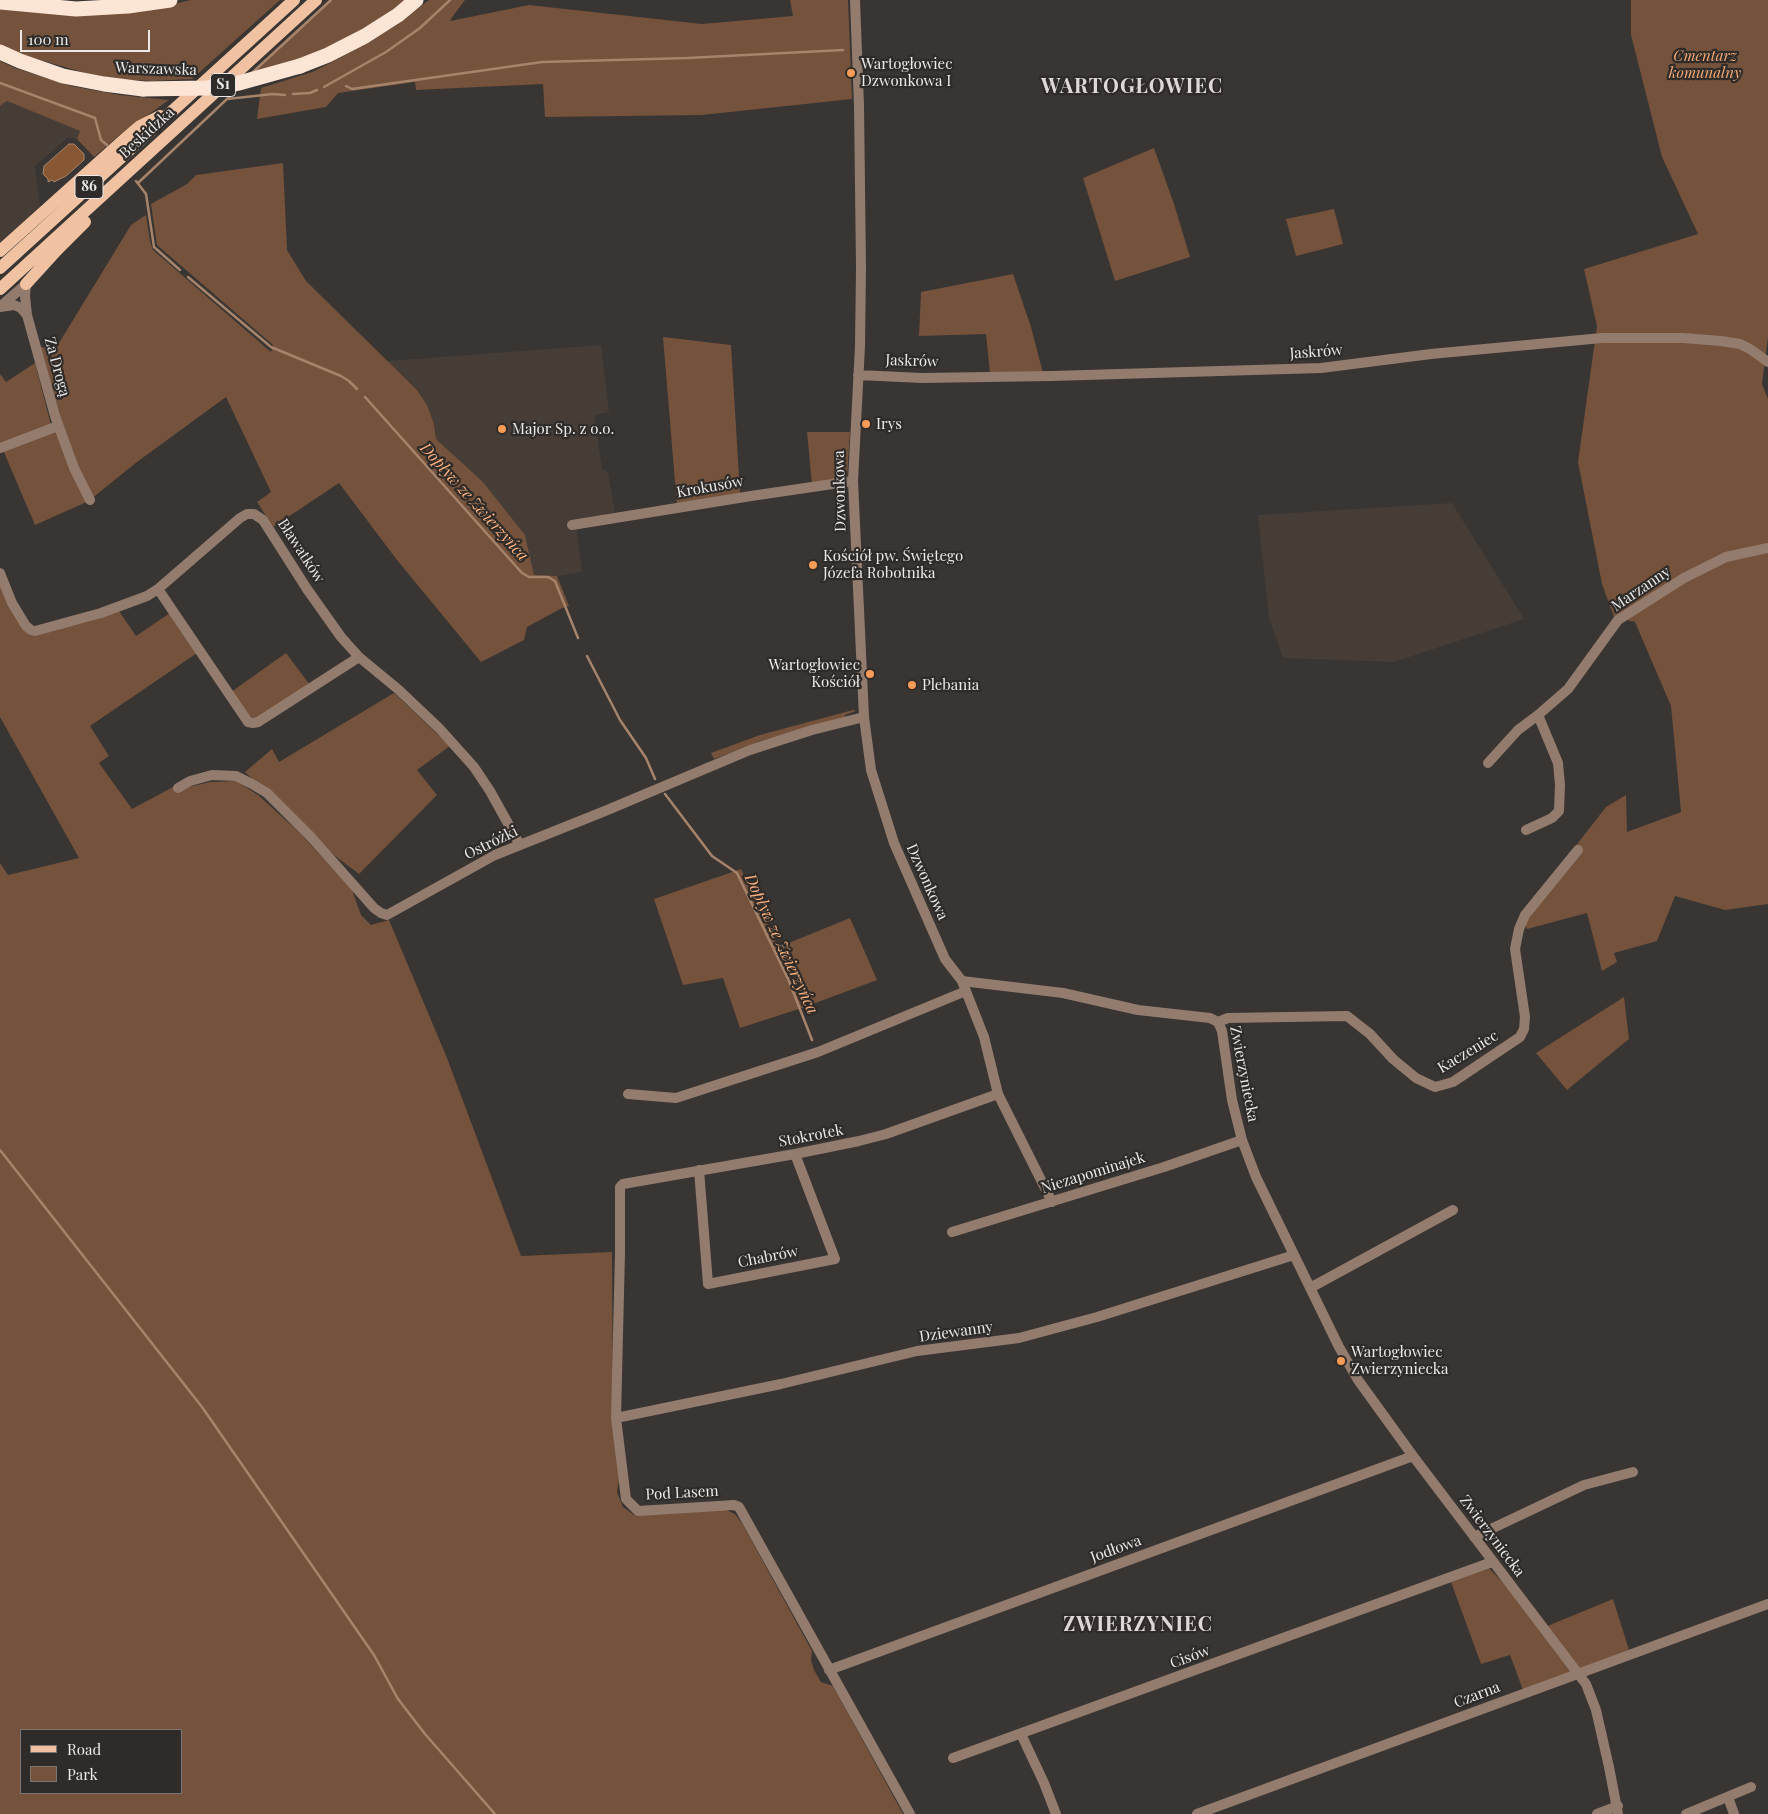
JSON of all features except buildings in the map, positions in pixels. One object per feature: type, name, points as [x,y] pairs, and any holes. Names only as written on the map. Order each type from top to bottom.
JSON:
[{"type":"highway","points":[[0,2],[76,9],[128,6],[170,0]]},
{"type":"highway","name":"Warszawska","points":[[0,52],[64,76],[104,84],[143,89],[207,88],[239,83],[300,66],[328,55],[365,36],[398,15],[416,0]]},
{"type":"main road","name":"Beskidzka","points":[[0,268],[294,0]]},
{"type":"main road","name":"Beskidzka","points":[[0,289],[316,0]]},
{"type":"main road","points":[[0,251],[140,126],[177,106]]},
{"type":"main road","points":[[26,284],[57,250],[143,166],[174,131]]},
{"type":"street","name":"Dzwonkowa","points":[[855,0],[861,198],[858,375],[853,481],[864,717],[871,770],[894,843],[945,959],[964,986],[984,1036],[998,1094],[1052,1202]]},
{"type":"street","points":[[0,307],[26,284]]},
{"type":"street","name":"Za Drogą","points":[[26,284],[27,314],[58,426],[74,468],[90,500]]},
{"type":"street","points":[[0,307],[14,305],[21,308],[27,314]]},
{"type":"street","name":"Jaskrów","points":[[858,375],[922,378],[1321,368],[1431,354],[1602,338],[1683,338],[1720,341],[1745,346],[1768,362]]},
{"type":"street","points":[[0,448],[58,426]]},
{"type":"street","name":"Krokusów","points":[[572,525],[853,481]]},
{"type":"street","name":"Bławatków","points":[[0,573],[12,603],[26,626],[35,631],[126,605],[158,590],[240,518],[248,514],[254,514],[262,520],[307,590],[341,637],[359,657],[399,690],[439,728],[474,767],[490,791],[520,845]]},
{"type":"street","name":"Marzanny","points":[[1488,763],[1518,730],[1568,689],[1618,620],[1684,578],[1726,557],[1768,548]]},
{"type":"street","points":[[158,590],[248,722],[258,722],[359,657]]},
{"type":"street","points":[[1526,830],[1552,818],[1559,811],[1560,785],[1558,763],[1538,715]]},
{"type":"street","name":"Ostróżki","points":[[178,788],[190,781],[212,775],[236,776],[267,793],[311,836],[374,908],[381,914],[387,915],[495,854],[605,811],[750,750],[812,730],[864,717]]},
{"type":"street","name":"Kaczeniec","points":[[1218,1022],[1228,1018],[1347,1016],[1370,1034],[1393,1059],[1416,1078],[1435,1087],[1453,1082],[1520,1037],[1524,1030],[1525,1017],[1515,949],[1519,929],[1531,908],[1578,850]]},
{"type":"street","points":[[628,1094],[676,1098],[818,1052],[964,986]]},
{"type":"street","name":"Zwierzyniecka","points":[[964,986],[1063,993],[1138,1010],[1203,1016],[1218,1022],[1222,1031],[1232,1100],[1242,1140],[1256,1177],[1339,1347],[1358,1380],[1413,1456],[1586,1684],[1596,1710],[1618,1810]]},
{"type":"street","name":"Stokrotek","points":[[623,1184],[795,1154],[886,1134],[998,1094]]},
{"type":"street","name":"Niezapominajek","points":[[952,1232],[1164,1167],[1242,1140]]},
{"type":"street","name":"Chabrów","points":[[699,1170],[708,1284],[835,1259],[795,1154]]},
{"type":"street","name":"Pod Lasem","points":[[623,1184],[620,1187],[616,1418],[626,1499],[638,1511],[734,1505],[739,1507],[910,1814]]},
{"type":"street","points":[[1310,1288],[1453,1210]]},
{"type":"street","name":"Dziewanny","points":[[616,1418],[781,1384],[917,1351],[1019,1338],[1097,1317],[1294,1254]]},
{"type":"street","name":"Jodłowa","points":[[829,1670],[1413,1456]]},
{"type":"street","points":[[1474,1537],[1584,1485],[1633,1472]]},
{"type":"street","name":"Cisów","points":[[953,1758],[1492,1562]]},
{"type":"street","name":"Czarna","points":[[1197,1814],[1768,1604]]},
{"type":"street","points":[[1021,1734],[1056,1814]]},
{"type":"street","points":[[1690,1813],[1751,1787]]},
{"type":"street","points":[[1728,1797],[1734,1814]]},
{"type":"street","points":[[1597,1814],[1618,1810]]},
{"type":"shaded area","points":[[7,101],[81,131],[77,139],[67,138],[35,166],[40,207],[0,244],[0,106]]},
{"type":"shaded area","points":[[69,144],[74,144],[84,154],[84,160],[66,176],[54,182],[52,180],[48,182],[48,179],[43,174],[44,166]]},
{"type":"shaded area","points":[[601,345],[609,412],[594,415],[602,469],[608,472],[616,520],[576,526],[582,572],[557,576],[534,575],[525,535],[483,482],[436,439],[434,424],[388,361]]},
{"type":"shaded area","points":[[1452,503],[1524,619],[1394,662],[1283,658],[1269,618],[1258,515]]},
{"type":"green space","points":[[191,0],[280,0],[192,79],[153,81],[107,79],[15,53],[0,45],[0,7],[173,4]]},
{"type":"green space","points":[[329,0],[406,0],[349,37],[316,53],[249,74]]},
{"type":"green space","points":[[429,0],[465,0],[450,21],[529,5],[702,24],[793,16],[790,0],[848,0],[852,99],[702,115],[545,117],[543,84],[416,90],[415,82],[338,93],[326,107],[257,119],[261,88],[312,72],[340,58],[398,24]]},
{"type":"green space","name":"Cmentarz komunalny","points":[[1631,0],[1768,0],[1768,337],[1762,384],[1768,399],[1768,904],[1725,910],[1675,896],[1657,941],[1614,953],[1617,962],[1602,971],[1587,913],[1527,929],[1521,916],[1606,807],[1626,795],[1627,832],[1681,812],[1671,706],[1635,622],[1614,617],[1602,584],[1578,462],[1597,326],[1584,269],[1698,234],[1662,157],[1631,35]]},
{"type":"green space","points":[[0,61],[15,68],[71,86],[120,95],[169,100],[122,133],[94,157],[77,139],[80,131],[7,101],[0,106]]},
{"type":"green space","points":[[1154,148],[1190,257],[1115,281],[1083,178]]},
{"type":"green space","points":[[283,163],[287,250],[306,281],[417,390],[427,405],[434,424],[436,439],[483,482],[525,535],[534,575],[557,576],[569,606],[527,627],[524,640],[481,662],[397,560],[339,483],[273,527],[257,502],[271,492],[226,397],[137,462],[91,499],[70,455],[38,347],[56,348],[131,225],[146,215],[153,250],[271,352],[273,345],[157,245],[151,204],[187,184],[196,175]]},
{"type":"green space","points":[[1334,209],[1343,244],[1296,256],[1286,219]]},
{"type":"green space","points":[[1013,274],[1031,327],[1043,373],[990,374],[986,334],[919,336],[921,292]]},
{"type":"green space","points":[[663,337],[731,345],[740,493],[677,506]]},
{"type":"green space","points":[[35,363],[51,425],[0,445],[0,374],[6,382]]},
{"type":"green space","points":[[58,430],[89,501],[35,525],[3,450]]},
{"type":"green space","points":[[807,432],[850,432],[847,478],[812,484]]},
{"type":"green space","points":[[0,574],[25,630],[119,611],[136,636],[170,613],[197,653],[90,726],[109,756],[99,763],[132,809],[173,787],[236,781],[258,795],[300,833],[352,890],[361,915],[371,925],[389,920],[447,1058],[521,1256],[612,1252],[613,1418],[619,1480],[617,1492],[623,1507],[634,1515],[724,1509],[735,1514],[743,1525],[812,1651],[811,1660],[814,1670],[821,1682],[833,1686],[903,1814],[0,1814],[0,863],[8,875],[79,858],[0,717]]},
{"type":"green space","points":[[286,653],[310,685],[257,718],[250,717],[231,692]]},
{"type":"green space","points":[[394,693],[450,746],[417,770],[437,795],[359,874],[334,855],[245,772],[272,749],[279,762]]},
{"type":"green space","points":[[853,710],[856,711],[845,715],[845,718],[761,741],[714,759],[711,753],[760,735]]},
{"type":"green space","points":[[741,869],[779,947],[850,918],[877,980],[802,1008],[740,1028],[723,978],[683,985],[654,899]]},
{"type":"green space","points":[[1624,997],[1629,1039],[1567,1090],[1536,1053]]},
{"type":"green space","points":[[1489,1568],[1545,1627],[1613,1599],[1629,1650],[1523,1690],[1510,1655],[1481,1664],[1451,1582]]},
{"type":"waterway","points":[[253,72],[331,0]]},
{"type":"waterway","points":[[324,87],[386,52],[420,28],[450,0]]},
{"type":"waterway","points":[[346,86],[352,89],[542,62],[687,58],[843,50]]},
{"type":"waterway","name":"Dopływ ze Zwierzyńca","points":[[0,83],[95,118],[101,140],[107,145]]},
{"type":"waterway","points":[[227,99],[236,90]]},
{"type":"waterway","points":[[293,94],[310,93],[317,90]]},
{"type":"waterway","points":[[138,183],[227,99],[273,94],[285,95]]},
{"type":"waterway","name":"Dopływ ze Zwierzyńca","points":[[136,181],[146,194],[154,247],[180,270]]},
{"type":"waterway","name":"Dopływ ze Zwierzyńca","points":[[188,277],[271,347],[341,376],[357,389]]},
{"type":"waterway","name":"Dopływ ze Zwierzyńca","points":[[365,397],[522,573],[529,577],[548,577],[555,581],[578,638]]},
{"type":"waterway","name":"Dopływ ze Zwierzyńca","points":[[587,656],[620,720],[646,758],[655,779]]},
{"type":"waterway","name":"Dopływ ze Zwierzyńca","points":[[665,794],[712,856],[737,873],[789,981],[812,1040]]},
{"type":"waterway","points":[[0,1150],[202,1407],[374,1655],[398,1699],[425,1734],[495,1814]]},
{"type":"place","name":"Wartogłowiec Dzwonkowa I","points":[[851,73]]},
{"type":"place","name":"Irys","points":[[866,424]]},
{"type":"place","name":"Major Sp. z o.o.","points":[[502,429]]},
{"type":"place","name":"Kościół pw. Świętego Józefa Robotnika","points":[[813,565]]},
{"type":"place","name":"Wartogłowiec Kościół","points":[[870,674]]},
{"type":"place","name":"Plebania","points":[[912,685]]},
{"type":"place","name":"Wartogłowiec Zwierzyniecka","points":[[1341,1361]]},
{"type":"district","name":"WARTOGŁOWIEC","points":[[1132,87]]},
{"type":"district","name":"ZWIERZYNIEC","points":[[1138,1625]]}]
